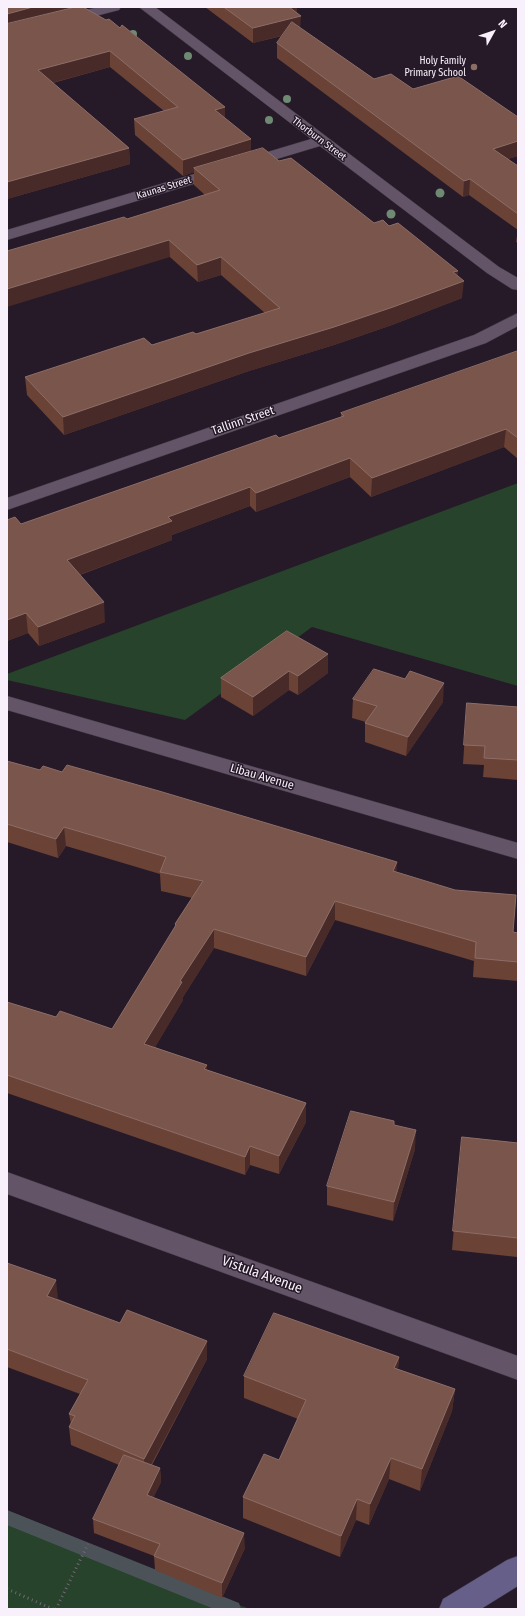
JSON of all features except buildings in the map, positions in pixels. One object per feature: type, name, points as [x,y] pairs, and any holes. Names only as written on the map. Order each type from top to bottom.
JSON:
[{"type":"main road","points":[[454,1609],[518,1570]]},
{"type":"street","points":[[7,35],[114,7]]},
{"type":"street","name":"Thorburn Street","points":[[146,7],[322,142],[493,270],[518,285]]},
{"type":"street","name":"Kaunas Street","points":[[7,235],[322,142]]},
{"type":"street","name":"Thorburn Street","points":[[493,270],[518,296]]},
{"type":"street","name":"Tallinn Street","points":[[7,504],[480,339],[508,326],[518,318]]},
{"type":"street","name":"Tallinn Street","points":[[480,339],[518,331]]},
{"type":"street","name":"Libau Avenue","points":[[7,702],[518,851]]},
{"type":"street","name":"Vistula Avenue","points":[[7,1183],[518,1368]]},
{"type":"path","points":[[7,1589],[55,1609],[88,1544]]},
{"type":"green space","points":[[518,483],[518,686],[312,627],[185,720],[7,680],[7,674]]},
{"type":"green space","points":[[7,1510],[165,1577],[250,1609],[7,1609]]},
{"type":"waterway","points":[[7,1517],[233,1609]]},
{"type":"place","name":"Holy Family Primary School","points":[[474,67]]}]
